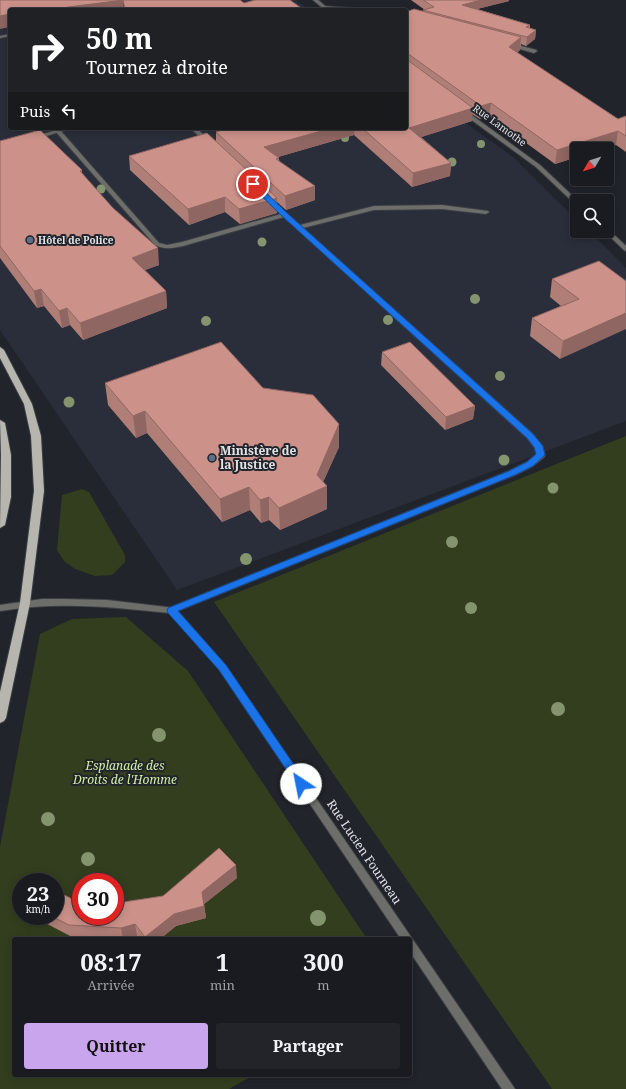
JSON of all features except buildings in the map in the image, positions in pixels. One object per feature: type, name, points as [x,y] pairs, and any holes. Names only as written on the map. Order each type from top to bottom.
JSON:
[{"type":"main road","points":[[0,350],[28,404],[36,436],[40,491],[25,603],[0,718]]},
{"type":"main road","points":[[0,423],[6,455],[6,497],[0,525]]},
{"type":"street","points":[[315,0],[326,8]]},
{"type":"street","points":[[504,43],[534,51]]},
{"type":"street","name":"Rue Lamothe","points":[[460,108],[538,166],[570,196]]},
{"type":"street","points":[[29,139],[62,130]]},
{"type":"street","points":[[196,130],[215,148]]},
{"type":"street","points":[[58,131],[157,244],[162,247],[183,244],[284,215]]},
{"type":"street","points":[[0,608],[25,603],[103,602],[172,610],[512,473],[530,464],[541,455],[538,446],[530,436],[284,215],[263,194]]},
{"type":"street","points":[[298,227],[374,208],[442,207],[486,212]]},
{"type":"street","points":[[614,238],[626,249]]},
{"type":"street","name":"Rue Lucien Fourneau","points":[[172,610],[222,667],[406,937]]},
{"type":"street","points":[[412,946],[509,1089]]},
{"type":"shaded area","points":[[0,0],[296,0],[307,8],[8,8],[8,130],[408,130],[408,81],[513,157],[570,213],[570,238],[596,238],[626,268],[626,421],[177,590],[0,330]]},
{"type":"green space","points":[[626,436],[626,1089],[552,1089],[214,602]]},
{"type":"green space","points":[[82,489],[89,492],[125,555],[125,562],[112,575],[95,576],[75,569],[64,561],[57,550],[62,495]]},
{"type":"green space","name":"Esplanade des Droits de l'Homme","points":[[126,617],[188,671],[366,937],[12,937],[12,1077],[250,1077],[229,1089],[0,1089],[0,847],[40,634],[72,619]]},
{"type":"place","name":"Hôtel de Police","points":[[30,240]]},
{"type":"place","name":"Ministère de la Justice","points":[[212,458]]},
{"type":"route","points":[[253,184],[284,215],[530,436],[538,446],[541,455],[530,464],[512,473],[172,610],[222,667],[301,784]]}]
